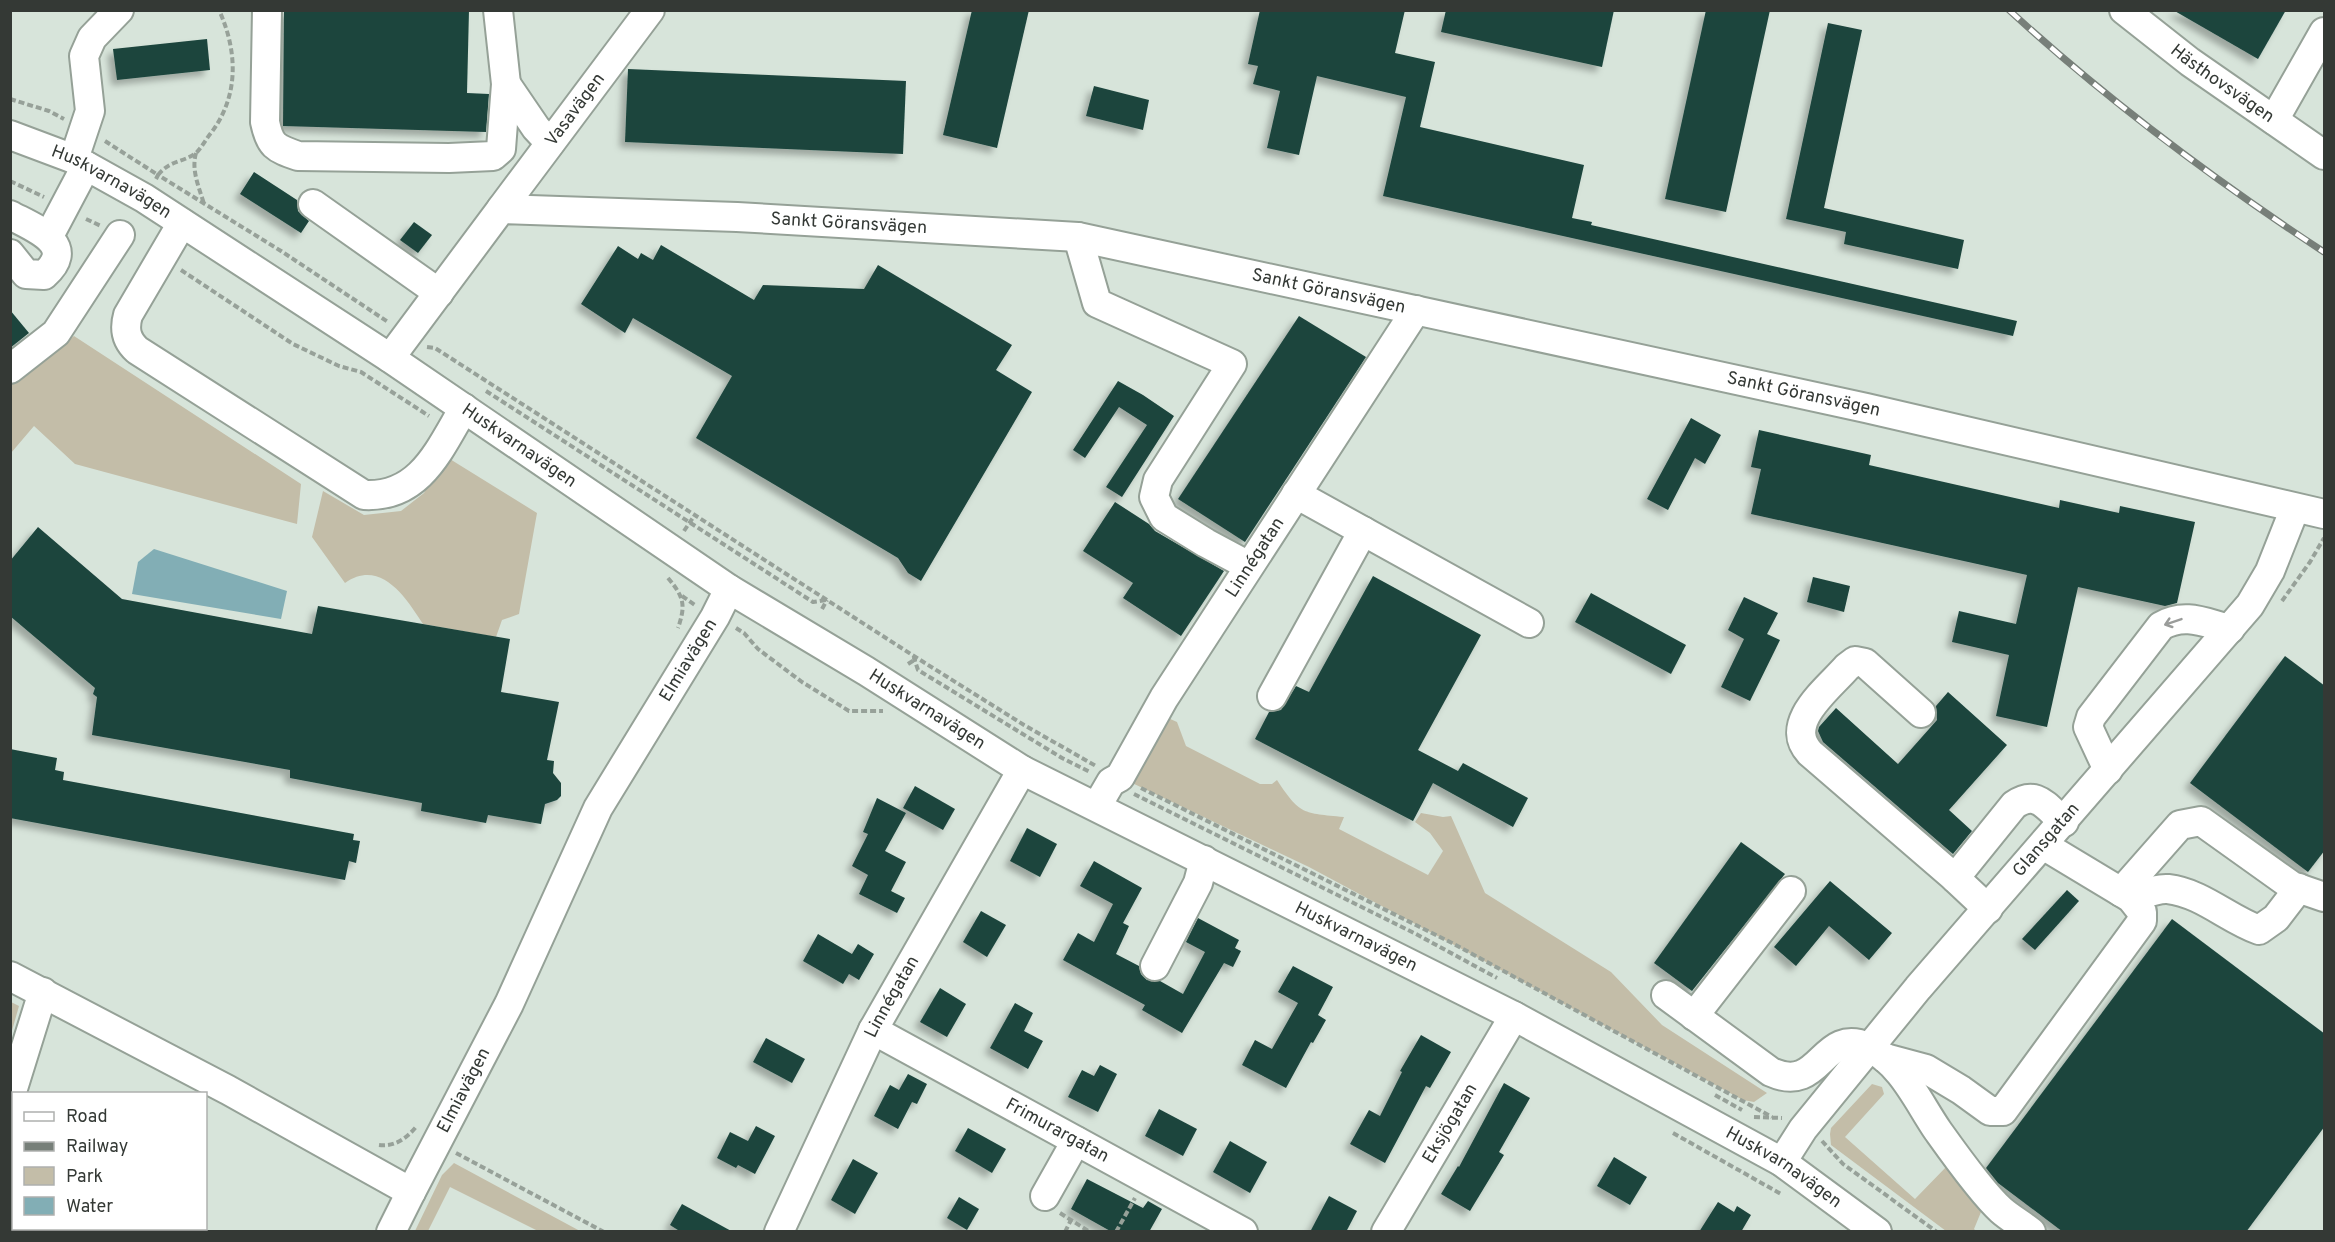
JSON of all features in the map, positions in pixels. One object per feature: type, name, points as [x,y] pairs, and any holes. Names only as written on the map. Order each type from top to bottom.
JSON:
[{"type":"street","points":[[50,236],[64,208],[80,163],[90,111],[84,56],[92,38],[119,10]]},
{"type":"street","points":[[267,10],[265,122],[268,138],[278,149],[298,156],[449,158],[493,156],[501,148],[506,84],[498,10]]},
{"type":"street","name":"Vasavägen","points":[[501,209],[650,10]]},
{"type":"street","name":"Hästhovsvägen","points":[[2134,14],[2190,62],[2325,155]]},
{"type":"street","points":[[2274,120],[2325,32]]},
{"type":"street","points":[[506,84],[536,128],[550,143]]},
{"type":"street","name":"Huskvarnavägen","points":[[10,135],[80,163],[144,198],[390,358],[729,589],[866,671],[1022,770],[1109,788],[1204,860],[1514,1016],[1782,1162],[1847,1222],[1877,1232]]},
{"type":"street","points":[[313,204],[439,293]]},
{"type":"street","points":[[390,358],[501,209]]},
{"type":"street","name":"Sankt Göransvägen","points":[[501,209],[737,217],[1078,237],[1866,408],[2325,514]]},
{"type":"street","points":[[10,215],[50,236],[57,250],[56,259],[44,275],[26,274],[10,254]]},
{"type":"street","points":[[182,224],[128,315],[125,326],[129,342],[137,350],[364,495],[379,496],[394,493],[424,471],[465,409]]},
{"type":"street","points":[[10,369],[56,333],[120,235]]},
{"type":"street","points":[[1078,237],[1097,303],[1232,364],[1158,480],[1154,497],[1164,517],[1249,566]]},
{"type":"street","name":"Linnégatan","points":[[1109,788],[1164,698],[1416,310]]},
{"type":"street","points":[[1296,494],[1529,623]]},
{"type":"street","name":"Glansgatan","points":[[1782,1162],[1803,1128],[1877,1053],[1918,988],[2250,605],[2270,571],[2295,508]]},
{"type":"street","points":[[1272,696],[1363,531]]},
{"type":"street","name":"Elmiavägen","points":[[392,1232],[411,1192],[425,1136],[509,1004],[598,808],[729,589]]},
{"type":"street","points":[[2108,770],[2088,727],[2091,717],[2161,627],[2173,619],[2185,618],[2230,629]]},
{"type":"street","points":[[1921,713],[1865,663],[1855,661],[1804,715],[1800,729],[1801,739],[1810,753],[1988,909]]},
{"type":"street","name":"Linnégatan","points":[[779,1232],[873,1030],[1022,770]]},
{"type":"street","points":[[1955,878],[2014,805],[2023,798],[2030,797],[2039,800],[2064,822]]},
{"type":"street","points":[[2126,895],[2180,825],[2201,821],[2292,886],[2312,893]]},
{"type":"street","points":[[1666,995],[1772,1071],[1784,1077],[1796,1077],[1807,1073],[1837,1046],[1847,1042],[1926,1069],[1990,1111],[2003,1111],[2142,921],[2142,912],[2126,895],[2043,845]]},
{"type":"street","points":[[1155,966],[1198,883],[1204,860]]},
{"type":"street","points":[[2126,895],[2166,889],[2199,898],[2244,925],[2259,930],[2312,893]]},
{"type":"street","points":[[1694,1016],[1791,891]]},
{"type":"street","points":[[10,976],[228,1090],[411,1192]]},
{"type":"street","points":[[10,1098],[43,992]]},
{"type":"street","name":"Eksjögatan","points":[[1386,1232],[1514,1016]]},
{"type":"street","name":"Frimurargatan","points":[[873,1030],[1243,1232]]},
{"type":"street","points":[[1877,1053],[1916,1093],[1938,1130],[2000,1209],[2031,1232]]},
{"type":"street","points":[[1045,1196],[1076,1141]]},
{"type":"path","points":[[204,204],[193,161],[196,152],[219,121],[228,104],[233,79],[233,54],[228,30],[219,10]]},
{"type":"path","points":[[158,175],[165,166],[196,152]]},
{"type":"path","points":[[10,181],[120,235]]},
{"type":"path","points":[[161,257],[293,344],[339,366],[465,409],[813,603],[827,600]]},
{"type":"path","points":[[430,355],[425,346],[435,348],[685,511],[1024,725],[1109,788],[1452,943],[1772,1117]]},
{"type":"path","points":[[665,574],[681,596]]},
{"type":"path","points":[[822,609],[827,600]]},
{"type":"path","points":[[917,658],[914,658],[918,670],[1109,788],[1416,934],[1499,979]]},
{"type":"path","points":[[908,664],[917,658]]},
{"type":"path","points":[[1707,1091],[1755,1118],[1787,1118],[1819,1139],[1843,1164],[1937,1232]]},
{"type":"path","points":[[425,1136],[604,1232]]},
{"type":"path","points":[[1116,1232],[1146,1179]]},
{"type":"path","points":[[1045,1196],[1059,1212],[1090,1232]]},
{"type":"path","points":[[1065,1232],[1071,1220]]},
{"type":"green space","points":[[74,336],[301,484],[297,524],[75,464],[34,426],[11,453],[11,385]]},
{"type":"green space","points":[[445,456],[537,513],[519,614],[502,620],[496,637],[423,624],[400,593],[381,578],[370,575],[345,583],[312,537],[323,491],[364,515],[401,511],[424,493]]},
{"type":"green space","points":[[1168,718],[1177,722],[1186,746],[1260,784],[1272,784],[1277,780],[1297,806],[1311,813],[1344,817],[1339,829],[1428,875],[1443,851],[1430,833],[1415,822],[1421,813],[1451,816],[1485,893],[1611,972],[1662,1025],[1767,1093],[1754,1102],[1743,1100],[1309,867],[1130,782]]},
{"type":"green space","points":[[11,1002],[19,1006],[11,1034]]},
{"type":"green space","points":[[1872,1084],[1882,1087],[1884,1094],[1845,1137],[1915,1199],[1948,1165],[1981,1212],[1974,1229],[1976,1231],[1946,1231],[1831,1145],[1831,1128]]},
{"type":"green space","points":[[454,1163],[580,1231],[538,1231],[450,1187],[428,1231],[415,1231],[442,1175]]},
{"type":"water","points":[[154,549],[287,591],[281,619],[132,594],[138,562]]},
{"type":"building","points":[[284,10],[469,10],[467,93],[489,94],[486,132],[283,126]]},
{"type":"building","points":[[972,10],[1029,10],[997,148],[943,135]]},
{"type":"building","points":[[1260,10],[1405,10],[1395,53],[1435,62],[1420,127],[1584,165],[1572,218],[1592,222],[1591,225],[2017,321],[2013,336],[1383,196],[1406,97],[1317,76],[1299,155],[1267,148],[1280,91],[1253,84],[1258,66],[1248,64]]},
{"type":"building","points":[[1446,10],[1614,10],[1602,67],[1441,32]]},
{"type":"building","points":[[1706,10],[1770,10],[1726,212],[1665,199]]},
{"type":"building","points":[[2173,10],[2286,10],[2258,59]]},
{"type":"building","points":[[1828,23],[1862,30],[1824,208],[1964,240],[1958,269],[1844,244],[1846,232],[1786,219]]},
{"type":"building","points":[[207,39],[210,70],[117,80],[113,49]]},
{"type":"building","points":[[628,69],[906,81],[903,154],[625,142]]},
{"type":"building","points":[[1094,86],[1149,100],[1143,130],[1086,116]]},
{"type":"building","points":[[254,172],[297,200],[298,211],[309,221],[301,233],[240,194]]},
{"type":"building","points":[[414,222],[432,235],[418,253],[400,240]]},
{"type":"building","points":[[661,245],[754,300],[763,285],[864,289],[878,265],[1012,345],[996,370],[1032,392],[921,581],[908,573],[898,558],[696,438],[732,376],[633,318],[625,333],[581,304],[618,246],[638,259],[641,253],[653,260]]},
{"type":"building","points":[[10,310],[29,333],[10,348]]},
{"type":"building","points":[[1299,316],[1366,357],[1245,542],[1178,499]]},
{"type":"building","points":[[1118,381],[1174,416],[1122,497],[1106,487],[1147,425],[1119,407],[1085,458],[1073,450]]},
{"type":"building","points":[[1691,418],[1721,435],[1705,464],[1695,458],[1668,510],[1647,499]]},
{"type":"building","points":[[1759,430],[1871,455],[1869,465],[2059,508],[2060,500],[2119,513],[2120,506],[2195,522],[2177,603],[2165,606],[2078,587],[2047,727],[1996,716],[2009,655],[1952,642],[1959,611],[2016,624],[2027,575],[1751,514],[1761,469],[1751,467]]},
{"type":"building","points":[[1115,502],[1149,524],[1155,531],[1224,571],[1181,636],[1123,598],[1133,583],[1083,551]]},
{"type":"building","points":[[38,527],[122,599],[312,634],[318,606],[510,639],[501,692],[559,702],[547,760],[554,761],[553,773],[561,783],[561,796],[545,804],[541,824],[488,815],[486,823],[421,811],[422,803],[290,778],[290,770],[92,735],[97,697],[93,694],[95,688],[10,616],[10,561]]},
{"type":"building","points":[[1373,576],[1481,635],[1418,750],[1458,771],[1463,763],[1528,798],[1513,827],[1433,783],[1413,821],[1255,739],[1269,712],[1281,710],[1296,686],[1309,692]]},
{"type":"building","points":[[1813,577],[1850,586],[1844,612],[1807,602]]},
{"type":"building","points":[[1591,593],[1686,645],[1671,674],[1575,622]]},
{"type":"building","points":[[1744,597],[1778,613],[1767,634],[1780,640],[1750,701],[1721,687],[1744,639],[1728,630]]},
{"type":"building","points":[[2285,656],[2325,686],[2325,850],[2308,872],[2190,783]]},
{"type":"building","points":[[1948,692],[2007,745],[1949,810],[1972,831],[1953,854],[1823,742],[1818,731],[1836,708],[1898,764],[1937,720],[1936,706]]},
{"type":"building","points":[[10,749],[57,758],[55,770],[64,772],[63,780],[354,834],[353,840],[360,841],[356,863],[349,861],[345,880],[10,818]]},
{"type":"building","points":[[915,786],[955,809],[943,830],[903,808]]},
{"type":"building","points":[[877,798],[906,813],[885,851],[906,862],[891,891],[905,898],[897,913],[859,894],[868,875],[852,866],[868,834],[863,832]]},
{"type":"building","points":[[1027,828],[1057,844],[1040,877],[1010,861]]},
{"type":"building","points":[[1741,842],[1785,874],[1692,991],[1654,963]]},
{"type":"building","points":[[1094,861],[1142,888],[1123,923],[1129,926],[1116,954],[1139,966],[1141,974],[1147,980],[1160,981],[1183,994],[1205,952],[1186,942],[1198,918],[1239,940],[1235,948],[1241,951],[1233,967],[1224,963],[1182,1033],[1142,1010],[1145,1005],[1063,960],[1078,933],[1094,942],[1113,904],[1080,886]]},
{"type":"building","points":[[1830,881],[1892,933],[1869,960],[1829,926],[1796,966],[1774,947]]},
{"type":"building","points":[[2067,890],[2079,901],[2035,950],[2022,939]]},
{"type":"building","points":[[981,911],[1006,925],[987,957],[963,942]]},
{"type":"building","points":[[2172,919],[2325,1034],[2325,1126],[2246,1232],[2063,1232],[1998,1183],[1986,1168]]},
{"type":"building","points":[[818,934],[852,954],[858,944],[874,954],[859,980],[849,974],[843,984],[803,961]]},
{"type":"building","points":[[1293,966],[1333,987],[1318,1015],[1326,1020],[1286,1088],[1242,1065],[1255,1040],[1272,1049],[1298,1003],[1278,992]]},
{"type":"building","points":[[940,988],[966,1004],[947,1037],[920,1022]]},
{"type":"building","points":[[1015,1003],[1033,1013],[1024,1031],[1043,1041],[1028,1069],[990,1048]]},
{"type":"building","points":[[1421,1035],[1451,1052],[1430,1088],[1426,1086],[1385,1163],[1350,1144],[1369,1110],[1380,1116],[1402,1072],[1400,1071]]},
{"type":"building","points":[[766,1038],[805,1059],[792,1083],[753,1062]]},
{"type":"building","points":[[1100,1065],[1117,1074],[1098,1112],[1068,1097],[1082,1070],[1094,1076]]},
{"type":"building","points":[[908,1074],[927,1084],[917,1104],[912,1102],[898,1129],[874,1116],[890,1085],[899,1090]]},
{"type":"building","points":[[1504,1083],[1530,1098],[1499,1152],[1504,1155],[1470,1211],[1441,1194],[1459,1167]]},
{"type":"building","points":[[1159,1109],[1197,1129],[1183,1156],[1145,1136]]},
{"type":"building","points":[[756,1126],[775,1136],[755,1174],[738,1165],[736,1168],[717,1158],[730,1132],[748,1141]]},
{"type":"building","points":[[968,1128],[1006,1149],[992,1173],[955,1151]]},
{"type":"building","points":[[1230,1141],[1267,1162],[1250,1193],[1213,1172]]},
{"type":"building","points":[[1614,1157],[1647,1177],[1630,1205],[1597,1186]]},
{"type":"building","points":[[853,1159],[878,1173],[855,1214],[831,1200]]},
{"type":"building","points":[[1087,1179],[1143,1208],[1148,1201],[1162,1209],[1149,1232],[1112,1232],[1071,1209]]},
{"type":"building","points":[[1329,1196],[1357,1211],[1346,1232],[1310,1232]]},
{"type":"building","points":[[959,1197],[979,1209],[967,1230],[947,1218]]},
{"type":"building","points":[[1718,1202],[1734,1212],[1737,1206],[1751,1215],[1741,1232],[1699,1232]]},
{"type":"building","points":[[682,1204],[733,1232],[681,1232],[670,1225]]},
{"type":"railway","points":[[2009,10],[2122,107],[2201,167],[2324,252]]}]
